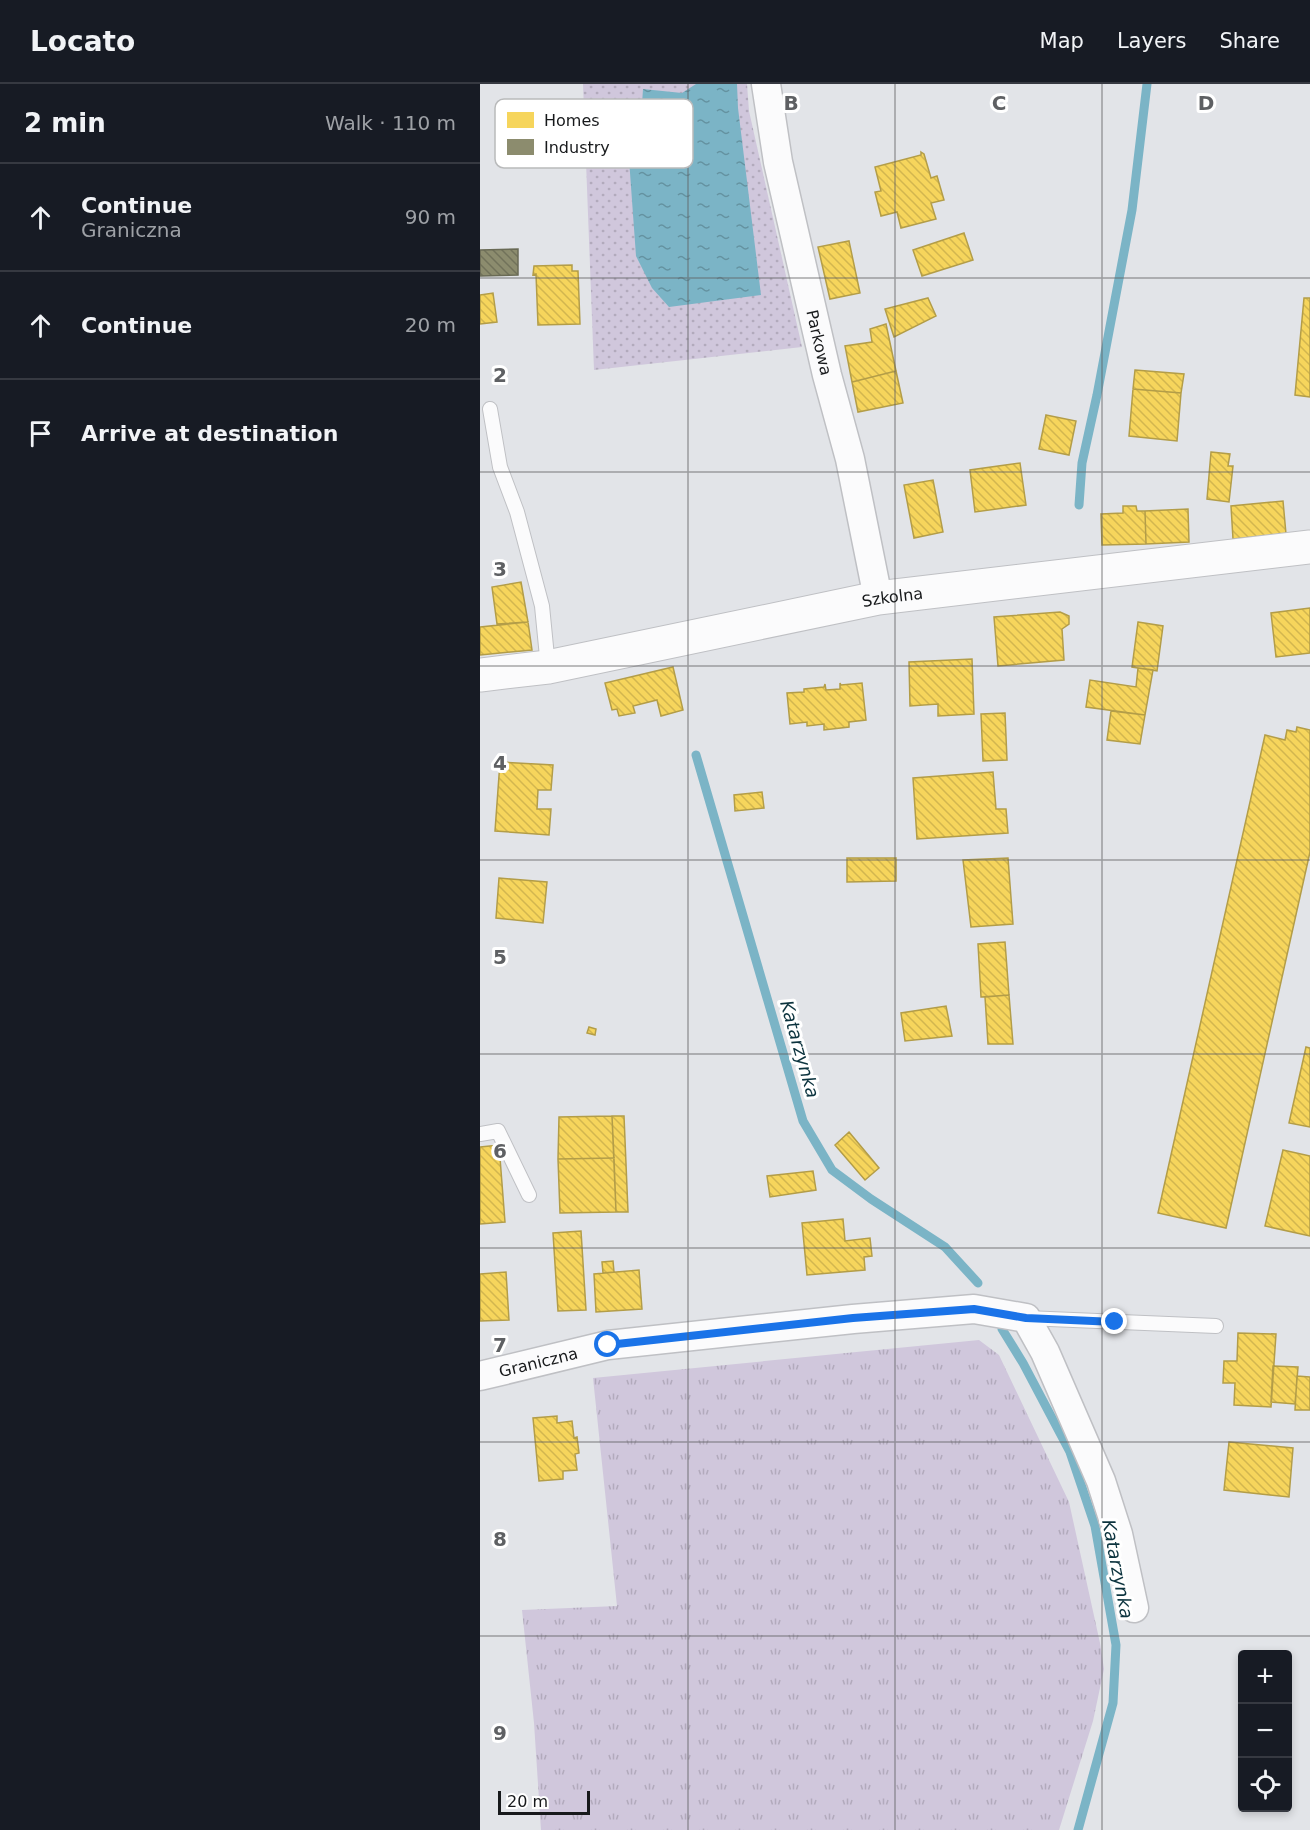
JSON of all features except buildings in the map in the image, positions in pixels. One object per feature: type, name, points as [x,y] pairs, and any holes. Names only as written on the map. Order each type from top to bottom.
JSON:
[{"type":"street","name":"Parkowa","points":[[765,84],[778,162],[827,375],[850,459],[878,598]]},
{"type":"street","name":"Szkolna","points":[[480,675],[548,667],[878,598],[1310,547]]},
{"type":"street","name":"Graniczna","points":[[480,1376],[608,1345],[853,1318],[974,1309],[1026,1318]]},
{"type":"street","points":[[1026,1318],[1045,1352],[1101,1481],[1118,1534],[1134,1608]]},
{"type":"lane","points":[[490,409],[500,467],[517,512],[542,606],[548,667]]},
{"type":"lane","points":[[480,1134],[498,1131],[529,1195]]},
{"type":"lane","points":[[1026,1318],[1216,1326]]},
{"type":"green space","points":[[583,84],[747,84],[749,111],[802,347],[594,370],[586,168],[693,168],[693,99],[584,99]]},
{"type":"green space","points":[[979,1340],[999,1355],[1069,1502],[1100,1643],[1104,1669],[1093,1721],[1059,1830],[541,1830],[534,1723],[522,1610],[617,1606],[593,1378]]},
{"type":"water","points":[[696,84],[737,84],[761,295],[669,307],[652,288],[636,256],[630,168],[693,168],[693,99],[642,99],[643,89],[682,93]]},
{"type":"waterway","points":[[1079,505],[1082,463],[1132,210],[1147,84]]},
{"type":"waterway","name":"Katarzynka","points":[[696,755],[803,1121],[832,1170],[871,1199],[945,1247],[978,1283]]},
{"type":"waterway","name":"Katarzynka","points":[[1002,1329],[1023,1363],[1070,1452],[1095,1526],[1116,1645],[1113,1703],[1078,1830]]},
{"type":"route","points":[[608,1345],[853,1318],[974,1309],[1026,1318],[1115,1322]]}]
